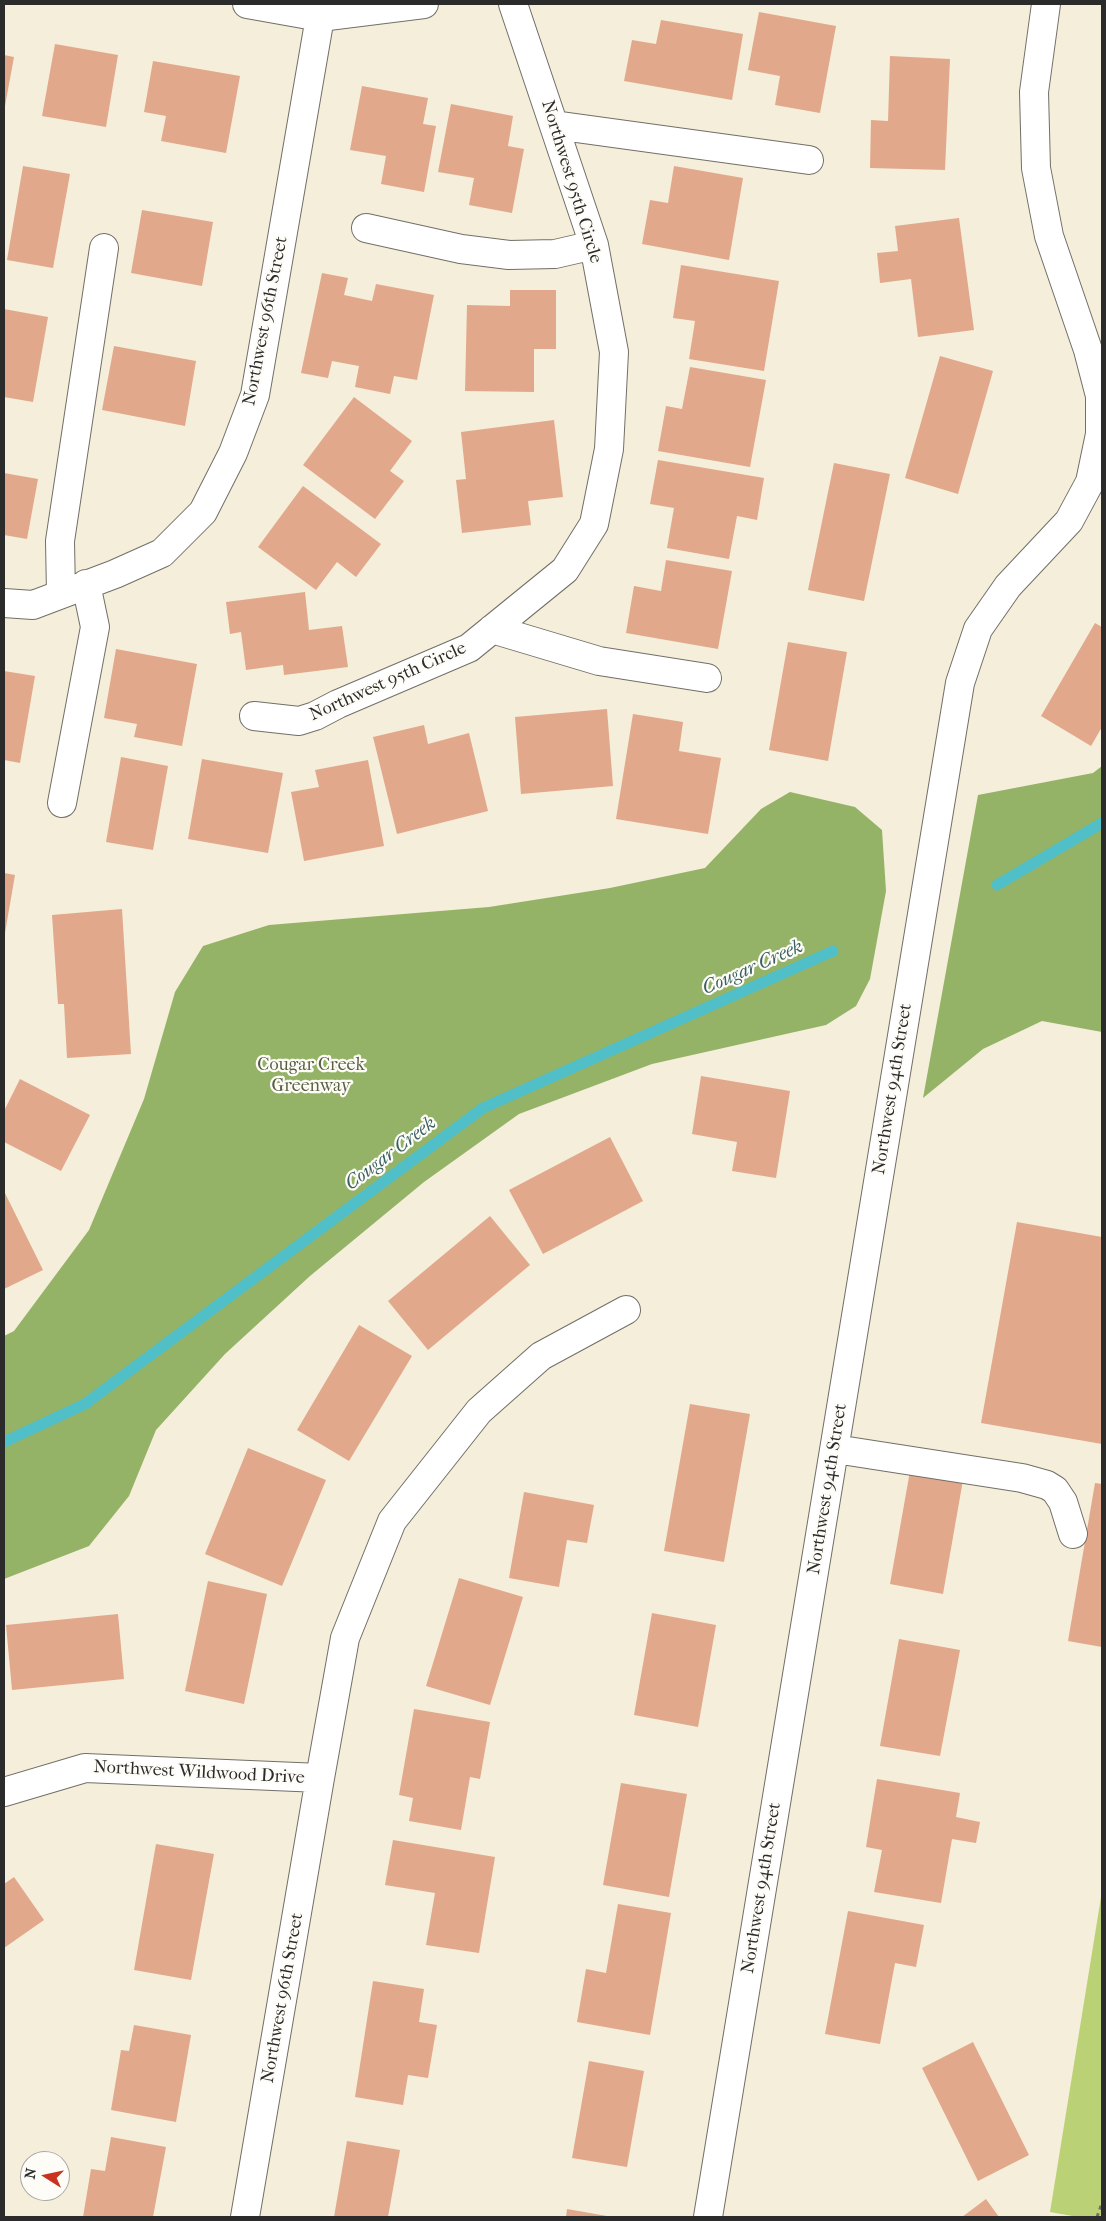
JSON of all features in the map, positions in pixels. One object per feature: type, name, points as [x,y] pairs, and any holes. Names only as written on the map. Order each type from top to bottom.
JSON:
[{"type":"street","points":[[247,4],[320,17],[424,4]]},
{"type":"street","name":"Northwest 95th Circle","points":[[254,716],[299,721],[315,716],[469,648],[565,570],[594,524],[609,449],[614,352],[594,245],[513,4]]},
{"type":"street","name":"Northwest 94th Street","points":[[708,2217],[960,683],[978,629],[1008,586],[1069,521],[1090,482],[1100,434],[1100,396],[1095,346],[1049,236],[1036,168],[1034,92],[1046,4]]},
{"type":"street","name":"Northwest 96th Street","points":[[4,603],[34,605],[162,553],[203,512],[233,453],[255,395],[320,17]]},
{"type":"street","points":[[554,125],[809,160]]},
{"type":"street","points":[[366,228],[462,249],[509,255],[555,254],[594,245]]},
{"type":"street","points":[[61,594],[60,541],[104,248]]},
{"type":"street","points":[[62,803],[95,627],[86,584]]},
{"type":"street","points":[[492,629],[599,661],[707,678]]},
{"type":"street","name":"Northwest Wildwood Drive","points":[[4,1792],[85,1768],[320,1778],[345,1638],[392,1521],[479,1411],[541,1356],[626,1310]]},
{"type":"street","points":[[835,1449],[1022,1478],[1047,1486],[1055,1490],[1063,1502],[1073,1534]]},
{"type":"street","name":"Northwest 96th Street","points":[[245,2217],[320,1778]]},
{"type":"path","points":[[1097,2217],[1102,2203]]},
{"type":"green space","points":[[1102,766],[1102,1032],[1042,1021],[983,1049],[923,1098],[978,795],[1093,773]]},
{"type":"green space","name":"Cougar Creek Greenway","points":[[790,792],[855,807],[882,830],[886,891],[870,979],[856,1006],[826,1025],[652,1064],[519,1114],[424,1182],[310,1276],[225,1354],[156,1430],[129,1496],[89,1546],[4,1579],[4,1336],[14,1331],[89,1230],[144,1099],[175,992],[203,946],[269,925],[489,907],[610,888],[705,868],[761,809]]},
{"type":"green space","points":[[1102,1891],[1102,2217],[1078,2217],[1050,2212]]},
{"type":"building","points":[[759,12],[836,26],[820,113],[775,105],[780,76],[748,70]]},
{"type":"building","points":[[661,20],[743,34],[732,100],[624,81],[632,40],[656,44]]},
{"type":"building","points":[[55,44],[118,55],[106,127],[42,116]]},
{"type":"building","points":[[4,55],[14,57],[5,106],[4,106]]},
{"type":"building","points":[[890,56],[950,59],[945,170],[870,168],[871,120],[888,121]]},
{"type":"building","points":[[153,61],[240,76],[226,153],[161,141],[166,116],[144,112]]},
{"type":"building","points":[[362,86],[428,98],[423,124],[436,126],[424,192],[381,184],[386,156],[350,150]]},
{"type":"building","points":[[451,104],[513,116],[508,146],[524,149],[512,213],[469,205],[474,178],[438,172]]},
{"type":"building","points":[[23,166],[70,174],[53,268],[7,260]]},
{"type":"building","points":[[674,166],[743,178],[729,260],[642,244],[650,200],[668,203]]},
{"type":"building","points":[[142,210],[213,222],[202,286],[131,273]]},
{"type":"building","points":[[959,218],[974,330],[918,337],[911,279],[880,283],[877,253],[898,251],[895,226]]},
{"type":"building","points":[[681,265],[779,281],[764,371],[689,359],[695,321],[673,318]]},
{"type":"building","points":[[322,273],[348,278],[344,295],[372,301],[376,284],[434,295],[417,380],[394,376],[390,394],[355,387],[359,366],[332,361],[328,378],[301,373]]},
{"type":"building","points":[[510,290],[556,290],[556,349],[534,349],[534,392],[465,391],[467,305],[510,306]]},
{"type":"building","points":[[4,309],[48,317],[33,402],[4,397]]},
{"type":"building","points":[[114,346],[196,361],[185,426],[102,410]]},
{"type":"building","points":[[940,356],[993,371],[958,494],[905,478]]},
{"type":"building","points":[[690,367],[766,380],[750,467],[658,451],[666,406],[682,409]]},
{"type":"building","points":[[354,397],[412,441],[390,471],[404,481],[375,519],[303,465]]},
{"type":"building","points":[[554,420],[563,497],[528,501],[531,525],[462,533],[456,480],[466,479],[461,432]]},
{"type":"building","points":[[658,460],[764,478],[757,520],[737,516],[729,559],[667,548],[674,508],[650,504]]},
{"type":"building","points":[[834,463],[890,474],[864,601],[808,590]]},
{"type":"building","points":[[4,473],[38,479],[27,539],[4,535]]},
{"type":"building","points":[[303,486],[381,544],[356,577],[337,562],[316,590],[258,547]]},
{"type":"building","points":[[666,560],[732,571],[718,649],[626,633],[634,586],[661,591]]},
{"type":"building","points":[[305,592],[309,630],[342,626],[348,667],[284,675],[283,665],[246,670],[241,632],[230,634],[226,602]]},
{"type":"building","points":[[1095,623],[1102,627],[1102,727],[1091,746],[1041,716]]},
{"type":"building","points":[[788,642],[847,652],[828,761],[769,750]]},
{"type":"building","points":[[116,649],[197,664],[182,746],[134,737],[137,724],[104,718]]},
{"type":"building","points":[[4,671],[35,676],[20,763],[4,760]]},
{"type":"building","points":[[607,709],[613,786],[521,794],[515,717]]},
{"type":"building","points":[[633,714],[683,722],[679,751],[721,758],[708,834],[616,819]]},
{"type":"building","points":[[424,725],[428,744],[469,733],[488,811],[397,834],[373,737]]},
{"type":"building","points":[[121,757],[168,766],[153,850],[106,842]]},
{"type":"building","points":[[202,759],[283,773],[268,853],[188,839]]},
{"type":"building","points":[[368,760],[384,846],[304,861],[291,792],[319,787],[315,770]]},
{"type":"building","points":[[4,873],[15,875],[5,933],[4,933]]},
{"type":"building","points":[[122,909],[131,1054],[67,1058],[64,1004],[58,1004],[52,915]]},
{"type":"building","points":[[701,1076],[790,1091],[776,1178],[732,1171],[737,1142],[692,1134]]},
{"type":"building","points":[[20,1079],[90,1115],[61,1171],[4,1142],[4,1111]]},
{"type":"building","points":[[610,1137],[643,1201],[543,1254],[509,1190]]},
{"type":"building","points":[[4,1191],[43,1270],[4,1289]]},
{"type":"building","points":[[490,1216],[530,1265],[428,1350],[388,1301]]},
{"type":"building","points":[[1017,1222],[1102,1237],[1102,1444],[981,1423]]},
{"type":"building","points":[[359,1325],[412,1356],[349,1461],[297,1430]]},
{"type":"building","points":[[690,1404],[750,1414],[724,1562],[664,1551]]},
{"type":"building","points":[[248,1448],[326,1480],[282,1586],[205,1554]]},
{"type":"building","points":[[910,1471],[963,1480],[943,1594],[890,1584]]},
{"type":"building","points":[[1095,1483],[1102,1484],[1102,1647],[1068,1641]]},
{"type":"building","points":[[524,1492],[594,1505],[587,1543],[567,1540],[559,1587],[509,1578]]},
{"type":"building","points":[[459,1578],[523,1597],[490,1705],[426,1686]]},
{"type":"building","points":[[208,1581],[267,1594],[244,1704],[185,1691]]},
{"type":"building","points":[[652,1613],[716,1625],[698,1727],[634,1715]]},
{"type":"building","points":[[118,1614],[124,1679],[12,1690],[6,1625]]},
{"type":"building","points":[[899,1639],[960,1650],[940,1756],[880,1746]]},
{"type":"building","points":[[414,1709],[490,1722],[480,1779],[470,1777],[461,1830],[409,1821],[413,1798],[399,1795]]},
{"type":"building","points":[[877,1779],[960,1793],[956,1817],[980,1822],[976,1843],[952,1839],[941,1903],[874,1892],[882,1850],[866,1847]]},
{"type":"building","points":[[621,1783],[687,1794],[669,1897],[603,1885]]},
{"type":"building","points":[[393,1840],[495,1857],[479,1953],[426,1945],[435,1893],[385,1885]]},
{"type":"building","points":[[156,1844],[214,1854],[191,1980],[134,1970]]},
{"type":"building","points":[[14,1877],[44,1920],[4,1948],[4,1884]]},
{"type":"building","points":[[618,1904],[671,1913],[650,2035],[577,2022],[586,1969],[606,1973]]},
{"type":"building","points":[[848,1911],[924,1925],[916,1967],[895,1963],[880,2044],[825,2034]]},
{"type":"building","points":[[373,1981],[424,1989],[419,2022],[437,2025],[428,2078],[408,2075],[403,2105],[355,2097]]},
{"type":"building","points":[[134,2025],[191,2035],[176,2122],[111,2110],[121,2050],[129,2051]]},
{"type":"building","points":[[973,2042],[1029,2155],[978,2181],[922,2068]]},
{"type":"building","points":[[589,2061],[644,2071],[627,2167],[572,2158]]},
{"type":"building","points":[[111,2137],[166,2147],[153,2217],[83,2217],[91,2169],[105,2171]]},
{"type":"building","points":[[347,2141],[400,2150],[388,2217],[334,2217]]},
{"type":"building","points":[[986,2199],[999,2217],[962,2217]]},
{"type":"building","points":[[567,2209],[607,2216],[607,2217],[566,2217]]},
{"type":"waterway","name":"Cougar Creek","points":[[997,885],[1102,823]]},
{"type":"waterway","name":"Cougar Creek","points":[[4,1442],[85,1404],[483,1108],[833,951]]}]
